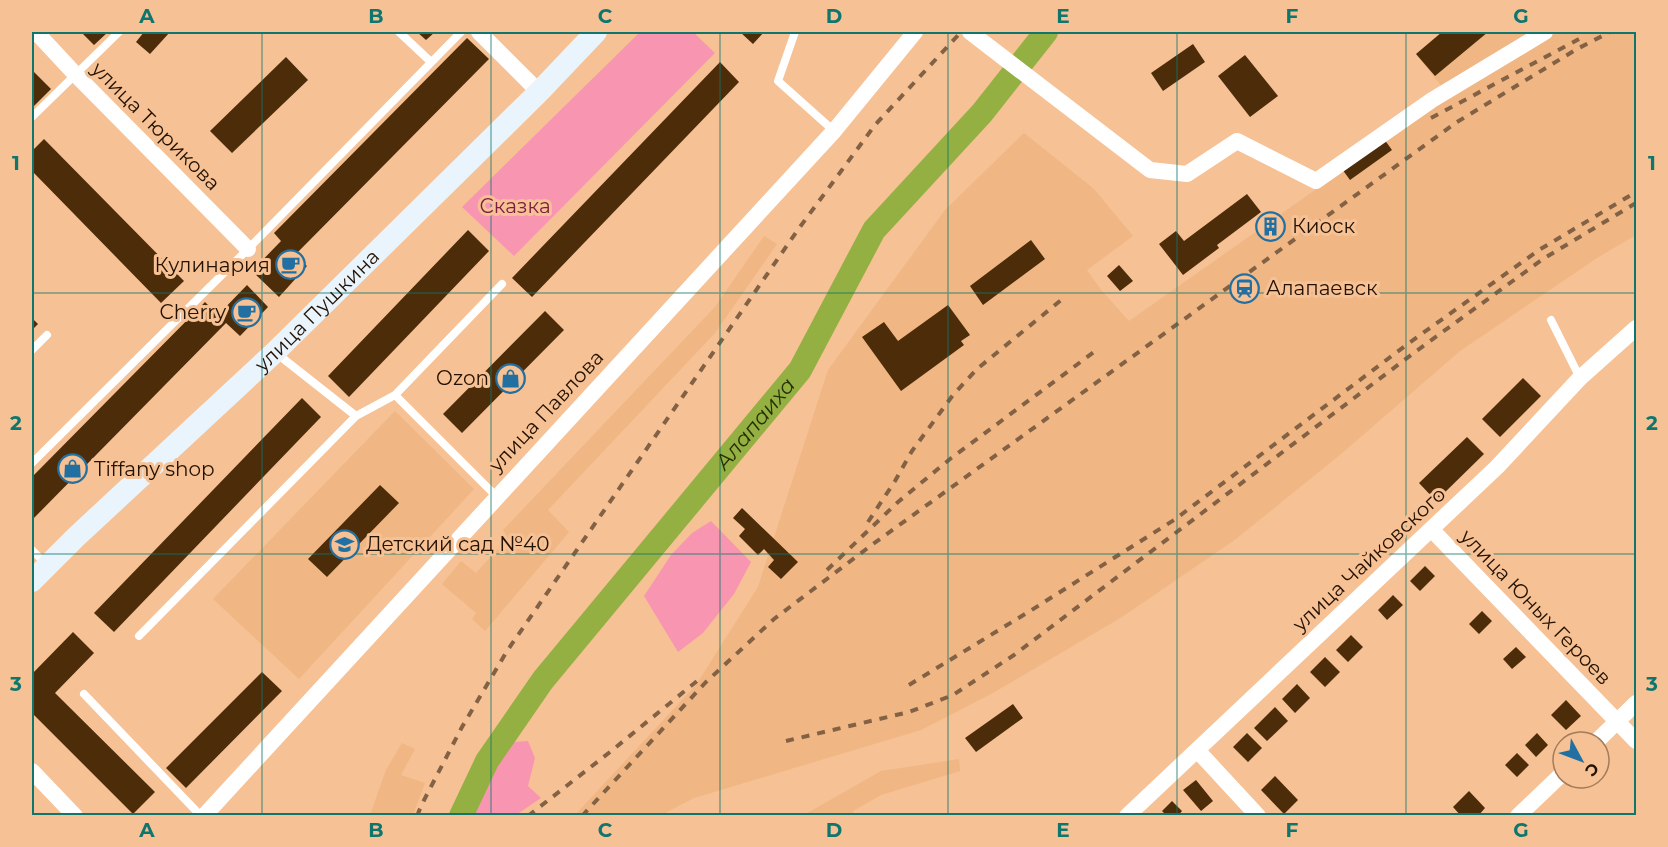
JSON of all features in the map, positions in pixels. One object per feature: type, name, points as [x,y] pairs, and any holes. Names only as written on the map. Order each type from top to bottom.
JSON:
[{"type":"street","name":"улица Тюрикова","points":[[36,32],[248,249]]},
{"type":"street","points":[[479,32],[539,92]]},
{"type":"street","name":"улица Пушкина","points":[[37,566],[275,352],[539,92],[596,32]]},
{"type":"street","name":"улица Павлова","points":[[202,816],[834,131],[915,32]]},
{"type":"street","points":[[970,32],[1150,170],[1187,174],[1237,141],[1316,181],[1432,100],[1545,32]]},
{"type":"street","name":"улица Чайковского","points":[[1127,816],[1497,467],[1580,378],[1635,332]]},
{"type":"street","name":"улица Юных Героев","points":[[1431,529],[1636,741]]},
{"type":"street","points":[[1609,730],[1636,703]]},
{"type":"street","points":[[1197,750],[1258,816]]},
{"type":"street","points":[[32,771],[75,816]]},
{"type":"street","points":[[1518,816],[1551,784]]},
{"type":"lane","points":[[32,117],[119,32]]},
{"type":"lane","points":[[399,32],[431,62]]},
{"type":"lane","points":[[32,463],[248,249],[461,32]]},
{"type":"lane","points":[[795,32],[778,81],[834,131]]},
{"type":"lane","points":[[139,636],[356,416],[395,395],[502,284]]},
{"type":"lane","points":[[1551,321],[1580,378]]},
{"type":"lane","points":[[32,350],[47,335]]},
{"type":"lane","points":[[275,352],[356,416]]},
{"type":"lane","points":[[395,395],[496,496]]},
{"type":"lane","points":[[84,694],[202,816]]},
{"type":"shaded area","points":[[1442,32],[1636,32],[1636,235],[1597,258],[1460,351],[1341,454],[1236,539],[1122,617],[993,693],[921,730],[694,798],[661,815],[574,816],[696,685],[758,587],[828,370],[945,210],[1024,133],[1094,189],[1133,236],[1087,270],[1129,321],[1449,96],[1416,54]]},
{"type":"shaded area","points":[[764,236],[777,244],[715,333],[548,510],[569,532],[485,631],[472,619],[476,613],[442,584],[461,561],[476,573],[508,538],[503,530],[715,307]]},
{"type":"shaded area","name":"Детский сад №40","points":[[395,411],[474,489],[299,679],[213,599]]},
{"type":"shaded area","points":[[402,743],[415,749],[401,775],[425,783],[413,815],[370,815],[386,770]]},
{"type":"shaded area","points":[[959,759],[960,771],[881,795],[853,811],[855,815],[804,815],[881,771]]},
{"type":"green space","name":"Сказка","points":[[640,32],[693,32],[715,53],[514,256],[462,207]]},
{"type":"green space","points":[[711,521],[751,562],[734,594],[703,633],[678,652],[644,596],[671,555],[692,533]]},
{"type":"green space","points":[[528,741],[535,758],[528,786],[541,798],[516,815],[470,815],[477,794],[513,742]]},
{"type":"building","points":[[81,32],[108,32],[94,45]]},
{"type":"building","points":[[144,32],[170,32],[150,54],[136,42]]},
{"type":"building","points":[[417,32],[435,32],[426,40]]},
{"type":"building","points":[[740,32],[764,32],[753,44]]},
{"type":"building","points":[[1442,32],[1488,32],[1435,76],[1416,54]]},
{"type":"building","points":[[467,38],[489,59],[295,255],[307,266],[279,297],[252,271],[281,241],[274,233]]},
{"type":"building","points":[[1193,44],[1205,62],[1163,91],[1151,73]]},
{"type":"building","points":[[1245,55],[1278,96],[1250,117],[1218,76]]},
{"type":"building","points":[[286,57],[308,80],[232,153],[210,131]]},
{"type":"building","points":[[720,62],[739,82],[532,297],[512,278]]},
{"type":"building","points":[[32,70],[51,89],[32,108]]},
{"type":"building","points":[[44,139],[184,281],[161,303],[32,171],[32,151]]},
{"type":"building","points":[[1384,139],[1392,150],[1350,180],[1342,169]]},
{"type":"building","name":"Алапаевск","points":[[1247,194],[1261,212],[1217,245],[1219,248],[1183,275],[1159,244],[1176,231],[1184,241]]},
{"type":"building","name":"Киоск","points":[[1273,218],[1278,227],[1270,233],[1265,225]]},
{"type":"building","points":[[468,230],[489,251],[349,397],[328,376]]},
{"type":"building","points":[[1031,240],[1045,259],[983,305],[970,286]]},
{"type":"building","points":[[1119,265],[1133,281],[1120,291],[1107,276]]},
{"type":"building","points":[[247,285],[268,307],[240,336],[226,323],[32,520],[32,477],[205,302],[218,315]]},
{"type":"building","points":[[948,305],[970,335],[961,341],[964,345],[901,391],[862,337],[884,322],[898,341]]},
{"type":"building","points":[[545,311],[564,330],[462,433],[443,414]]},
{"type":"building","points":[[32,318],[38,324],[32,330]]},
{"type":"building","points":[[1523,378],[1541,396],[1500,437],[1482,419]]},
{"type":"building","points":[[302,398],[321,417],[114,632],[94,613]]},
{"type":"building","points":[[1467,437],[1484,454],[1436,501],[1419,483]]},
{"type":"building","points":[[380,485],[399,503],[327,577],[308,559]]},
{"type":"building","points":[[742,508],[798,562],[781,579],[768,567],[774,560],[764,549],[758,555],[739,536],[745,529],[733,518]]},
{"type":"building","points":[[1425,566],[1435,576],[1420,591],[1410,581]]},
{"type":"building","points":[[1393,595],[1403,605],[1387,620],[1378,610]]},
{"type":"building","points":[[1482,611],[1492,621],[1479,634],[1469,624]]},
{"type":"building","points":[[73,632],[94,653],[55,693],[155,792],[133,814],[32,713],[32,674]]},
{"type":"building","points":[[1351,635],[1363,647],[1348,662],[1336,650]]},
{"type":"building","points":[[1516,647],[1526,657],[1512,669],[1503,659]]},
{"type":"building","points":[[1325,657],[1340,672],[1325,687],[1310,672]]},
{"type":"building","points":[[262,672],[282,691],[186,788],[166,768]]},
{"type":"building","points":[[1297,684],[1310,698],[1295,713],[1282,699]]},
{"type":"building","points":[[1566,700],[1581,716],[1566,730],[1551,715]]},
{"type":"building","points":[[1013,704],[1023,718],[976,752],[965,738]]},
{"type":"building","points":[[1275,707],[1288,721],[1267,741],[1254,728]]},
{"type":"building","points":[[1247,733],[1262,748],[1248,762],[1233,747]]},
{"type":"building","points":[[1537,733],[1548,745],[1536,757],[1525,745]]},
{"type":"building","points":[[1517,753],[1529,765],[1517,777],[1505,765]]},
{"type":"building","points":[[1275,776],[1298,800],[1284,814],[1261,790]]},
{"type":"building","points":[[1196,780],[1213,801],[1201,811],[1183,790]]},
{"type":"building","points":[[1469,791],[1485,808],[1478,816],[1461,816],[1453,807]]},
{"type":"building","points":[[1172,801],[1182,811],[1178,816],[1167,816],[1162,811]]},
{"type":"waterway","name":"Алапаиха","points":[[461,816],[487,761],[543,680],[800,370],[874,230],[982,113],[1046,32]]},
{"type":"railway","points":[[417,816],[462,727],[507,651],[797,231],[875,125],[961,32]]},
{"type":"railway","points":[[582,816],[705,683],[774,619],[873,544],[1457,122],[1577,49],[1610,32]]},
{"type":"railway","points":[[1431,118],[1579,39]]},
{"type":"railway","points":[[909,685],[1174,520],[1409,343],[1539,250],[1636,192]]},
{"type":"railway","points":[[786,741],[909,712],[953,695],[1014,655],[1415,352],[1543,259],[1636,203]]},
{"type":"railway","points":[[868,522],[912,451],[953,395],[977,369],[1066,296]]},
{"type":"railway","points":[[827,570],[898,502],[950,459],[1098,349]]},
{"type":"railway","points":[[528,816],[697,681]]},
{"type":"place","name":"Киоск","points":[[1271,226]]},
{"type":"place","name":"Кулинария","points":[[291,265]]},
{"type":"place","name":"Алапаевск","points":[[1245,288]]},
{"type":"place","name":"Cherry","points":[[247,312]]},
{"type":"place","name":"Ozon","points":[[510,378]]},
{"type":"place","name":"Tiffany shop","points":[[73,469]]},
{"type":"place","name":"Детский сад №40","points":[[345,544]]}]
